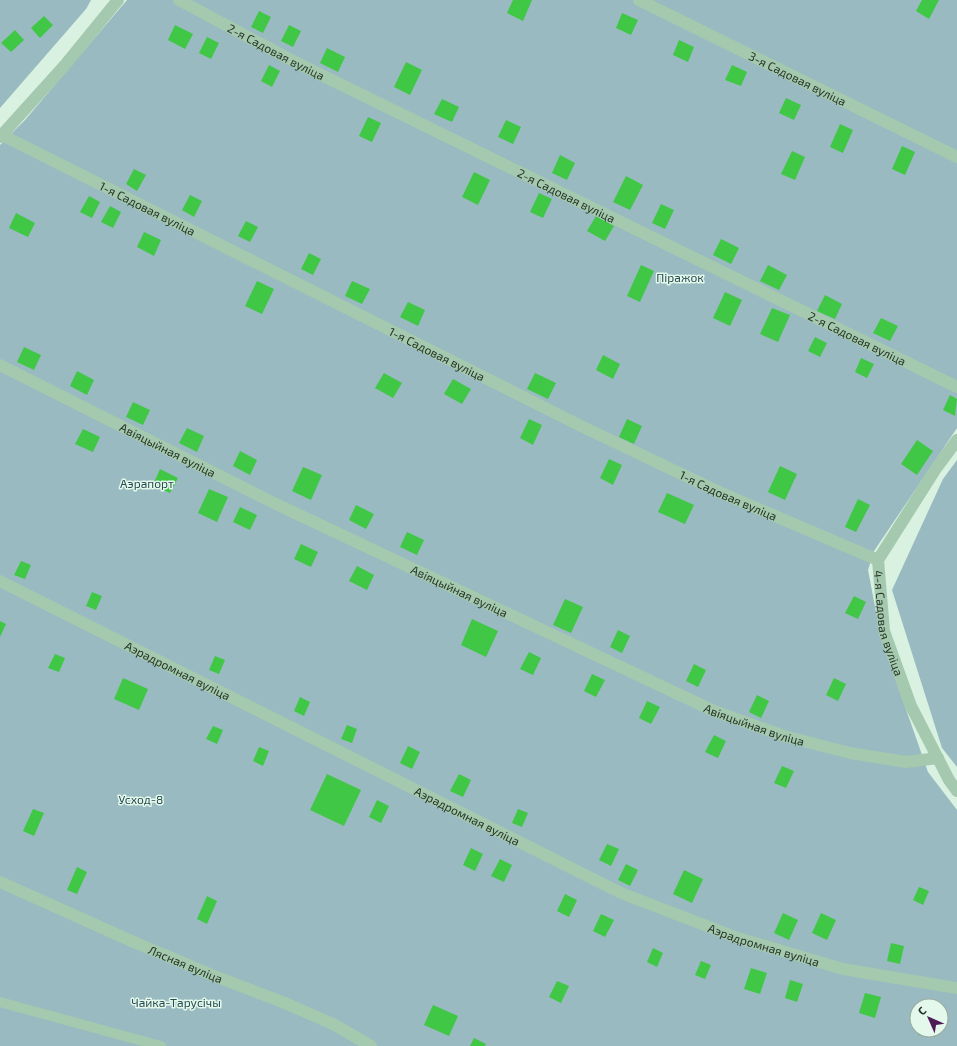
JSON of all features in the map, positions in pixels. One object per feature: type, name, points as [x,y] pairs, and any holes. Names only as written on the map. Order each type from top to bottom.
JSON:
[{"type":"street","points":[[1,136],[65,65],[118,0]]},
{"type":"street","name":"2-я Садовая вуліца","points":[[179,0],[293,61],[957,387]]},
{"type":"street","name":"3-я Садовая вуліца","points":[[639,0],[957,157]]},
{"type":"street","name":"1-я Садовая вуліца","points":[[1,136],[586,428],[719,492],[878,560]]},
{"type":"street","name":"Авіяцыйная вуліца","points":[[0,365],[274,503],[714,711],[784,736],[850,753],[906,762],[938,758]]},
{"type":"street","name":"4-я Садовая вуліца","points":[[957,440],[935,470],[878,560],[884,631],[911,706],[949,780],[957,791]]},
{"type":"street","name":"Аэрадромная вуліца","points":[[0,581],[621,893],[738,938],[844,968],[957,988]]},
{"type":"street","name":"Лясная вуліца","points":[[0,882],[136,943],[217,977],[285,1003],[335,1025],[371,1046]]},
{"type":"lane","points":[[0,1002],[161,1046]]},
{"type":"green space","points":[[0,0],[91,0],[86,9],[0,108]]},
{"type":"green space","points":[[127,0],[957,0],[957,428],[874,551],[868,570],[881,638],[928,772],[957,810],[957,1046],[0,1046],[0,145],[25,120]]},
{"type":"green space","points":[[957,460],[957,767],[942,748],[892,590],[943,479]]},
{"type":"building","points":[[513,0],[532,0],[523,21],[507,13]]},
{"type":"building","points":[[922,0],[939,0],[929,19],[916,11]]},
{"type":"building","points":[[259,11],[271,17],[263,33],[251,27]]},
{"type":"building","points":[[622,13],[638,20],[631,35],[616,28]]},
{"type":"building","points":[[44,16],[53,25],[40,38],[31,28]]},
{"type":"building","points":[[175,25],[193,34],[185,49],[168,40]]},
{"type":"building","points":[[289,25],[301,31],[293,47],[281,41]]},
{"type":"building","points":[[15,30],[24,40],[11,52],[1,43]]},
{"type":"building","points":[[207,37],[219,43],[211,59],[199,53]]},
{"type":"building","points":[[679,40],[694,47],[688,62],[673,55]]},
{"type":"building","points":[[327,48],[345,57],[338,72],[320,63]]},
{"type":"building","points":[[406,62],[422,70],[410,95],[394,87]]},
{"type":"building","points":[[269,65],[280,71],[272,87],[261,81]]},
{"type":"building","points":[[732,65],[747,72],[741,86],[725,80]]},
{"type":"building","points":[[786,98],[801,105],[794,120],[779,113]]},
{"type":"building","points":[[442,99],[459,107],[452,122],[434,114]]},
{"type":"building","points":[[368,117],[381,123],[372,142],[359,136]]},
{"type":"building","points":[[506,120],[521,127],[513,144],[498,137]]},
{"type":"building","points":[[840,124],[853,130],[843,153],[830,147]]},
{"type":"building","points":[[902,146],[915,152],[905,175],[892,169]]},
{"type":"building","points":[[792,151],[805,157],[795,180],[781,174]]},
{"type":"building","points":[[560,155],[575,163],[567,180],[552,173]]},
{"type":"building","points":[[134,169],[146,175],[137,191],[126,184]]},
{"type":"building","points":[[474,172],[490,180],[478,205],[462,197]]},
{"type":"building","points":[[626,176],[643,185],[630,210],[613,202]]},
{"type":"building","points":[[539,193],[552,199],[543,218],[530,212]]},
{"type":"building","points":[[190,195],[202,201],[194,217],[182,210]]},
{"type":"building","points":[[89,196],[100,202],[92,218],[80,212]]},
{"type":"building","points":[[661,204],[674,210],[665,229],[652,223]]},
{"type":"building","points":[[110,206],[121,212],[113,228],[101,222]]},
{"type":"building","points":[[16,213],[35,223],[28,237],[9,228]]},
{"type":"building","points":[[596,216],[614,226],[605,241],[587,231]]},
{"type":"building","points":[[246,221],[258,227],[250,242],[238,236]]},
{"type":"building","points":[[144,232],[161,240],[154,256],[137,247]]},
{"type":"building","points":[[721,239],[739,248],[731,264],[713,255]]},
{"type":"building","points":[[309,253],[321,259],[313,275],[301,269]]},
{"type":"building","points":[[641,265],[654,271],[640,302],[627,296]]},
{"type":"building","points":[[768,265],[787,275],[779,290],[760,281]]},
{"type":"building","points":[[257,281],[274,289],[262,314],[245,306]]},
{"type":"building","points":[[352,281],[370,289],[362,304],[345,296]]},
{"type":"building","points":[[725,292],[742,300],[730,326],[713,318]]},
{"type":"building","points":[[825,295],[842,304],[835,319],[817,311]]},
{"type":"building","points":[[408,302],[425,310],[418,326],[400,317]]},
{"type":"building","points":[[772,308],[790,315],[778,342],[760,334]]},
{"type":"building","points":[[881,318],[898,326],[890,341],[873,333]]},
{"type":"building","points":[[815,337],[827,343],[820,357],[808,351]]},
{"type":"building","points":[[24,347],[41,355],[34,370],[17,362]]},
{"type":"building","points":[[603,355],[620,364],[613,379],[596,370]]},
{"type":"building","points":[[861,358],[874,364],[867,378],[855,372]]},
{"type":"building","points":[[77,371],[94,380],[87,395],[70,386]]},
{"type":"building","points":[[384,373],[402,383],[393,398],[375,388]]},
{"type":"building","points":[[535,373],[556,383],[548,399],[527,389]]},
{"type":"building","points":[[453,379],[471,389],[462,404],[444,394]]},
{"type":"building","points":[[950,395],[957,399],[955,416],[943,410]]},
{"type":"building","points":[[133,402],[150,410],[143,425],[126,417]]},
{"type":"building","points":[[529,419],[542,425],[533,445],[520,438]]},
{"type":"building","points":[[627,419],[642,426],[634,444],[619,437]]},
{"type":"building","points":[[187,428],[204,436],[197,452],[179,443]]},
{"type":"building","points":[[83,429],[100,437],[93,452],[75,444]]},
{"type":"building","points":[[917,440],[933,451],[917,475],[901,464]]},
{"type":"building","points":[[240,451],[257,460],[250,475],[233,466]]},
{"type":"building","points":[[609,459],[622,465],[613,485],[600,478]]},
{"type":"building","points":[[780,466],[797,474],[785,500],[768,492]]},
{"type":"building","points":[[303,467],[322,475],[311,500],[292,491]]},
{"type":"building","points":[[160,469],[178,478],[170,493],[153,485]]},
{"type":"building","points":[[209,489],[228,497],[217,522],[198,513]]},
{"type":"building","points":[[667,493],[694,505],[685,524],[658,512]]},
{"type":"building","points":[[858,499],[870,505],[856,532],[845,527]]},
{"type":"building","points":[[356,505],[374,514],[366,529],[349,520]]},
{"type":"building","points":[[240,507],[257,515],[250,530],[233,522]]},
{"type":"building","points":[[407,532],[424,540],[417,555],[400,547]]},
{"type":"building","points":[[301,544],[318,552],[311,567],[294,559]]},
{"type":"building","points":[[21,561],[31,565],[25,579],[14,575]]},
{"type":"building","points":[[357,566],[374,575],[367,590],[349,581]]},
{"type":"building","points":[[92,592],[102,596],[96,610],[86,606]]},
{"type":"building","points":[[854,596],[866,602],[858,619],[845,613]]},
{"type":"building","points":[[565,599],[583,607],[571,633],[553,625]]},
{"type":"building","points":[[472,619],[498,631],[486,657],[461,645]]},
{"type":"building","points":[[0,621],[6,624],[0,637]]},
{"type":"building","points":[[618,630],[630,636],[622,653],[610,647]]},
{"type":"building","points":[[529,652],[541,658],[533,675],[520,669]]},
{"type":"building","points":[[55,654],[65,658],[59,672],[48,668]]},
{"type":"building","points":[[215,656],[225,660],[219,674],[209,670]]},
{"type":"building","points":[[694,664],[706,670],[698,687],[686,681]]},
{"type":"building","points":[[592,674],[605,680],[596,697],[584,691]]},
{"type":"building","points":[[123,678],[148,689],[139,710],[114,699]]},
{"type":"building","points":[[834,678],[846,684],[838,701],[826,695]]},
{"type":"building","points":[[757,695],[769,701],[761,718],[749,712]]},
{"type":"building","points":[[300,697],[310,702],[304,716],[294,711]]},
{"type":"building","points":[[647,701],[660,707],[651,724],[639,718]]},
{"type":"building","points":[[347,725],[357,729],[352,743],[341,739]]},
{"type":"building","points":[[213,726],[223,730],[217,744],[206,739]]},
{"type":"building","points":[[714,735],[726,741],[718,758],[705,752]]},
{"type":"building","points":[[408,746],[420,752],[412,769],[400,763]]},
{"type":"building","points":[[259,747],[269,751],[263,766],[253,761]]},
{"type":"building","points":[[782,766],[794,771],[786,788],[774,783]]},
{"type":"building","points":[[327,774],[361,790],[344,826],[310,810]]},
{"type":"building","points":[[459,774],[471,780],[463,797],[450,791]]},
{"type":"building","points":[[377,800],[389,806],[381,823],[369,817]]},
{"type":"building","points":[[33,809],[44,813],[34,836],[23,831]]},
{"type":"building","points":[[518,809],[528,813],[522,827],[512,823]]},
{"type":"building","points":[[607,844],[619,849],[611,866],[599,860]]},
{"type":"building","points":[[471,848],[483,854],[475,871],[463,865]]},
{"type":"building","points":[[500,859],[512,865],[504,882],[491,876]]},
{"type":"building","points":[[626,864],[638,870],[630,886],[618,880]]},
{"type":"building","points":[[77,867],[87,872],[77,894],[67,890]]},
{"type":"building","points":[[684,870],[703,879],[692,903],[673,894]]},
{"type":"building","points":[[919,887],[929,891],[923,905],[913,900]]},
{"type":"building","points":[[565,894],[577,900],[569,917],[557,911]]},
{"type":"building","points":[[207,896],[217,901],[207,924],[197,919]]},
{"type":"building","points":[[783,913],[798,920],[789,940],[774,933]]},
{"type":"building","points":[[821,913],[836,920],[827,940],[812,933]]},
{"type":"building","points":[[601,914],[614,920],[605,937],[593,931]]},
{"type":"building","points":[[891,943],[904,946],[900,964],[887,961]]},
{"type":"building","points":[[653,948],[663,953],[657,967],[647,962]]},
{"type":"building","points":[[701,961],[711,965],[705,979],[695,975]]},
{"type":"building","points":[[751,968],[767,973],[760,994],[744,989]]},
{"type":"building","points":[[790,980],[803,984],[797,1002],[785,998]]},
{"type":"building","points":[[557,981],[569,986],[561,1003],[549,997]]},
{"type":"building","points":[[865,993],[881,997],[875,1018],[859,1013]]},
{"type":"building","points":[[433,1005],[458,1016],[449,1036],[424,1025]]},
{"type":"building","points":[[474,1038],[486,1044],[485,1046],[470,1046]]},
{"type":"park label","name":"Піражок","points":[[680,277]]},
{"type":"park label","name":"Аэрапорт","points":[[147,483]]},
{"type":"park label","name":"Усход-8","points":[[141,799]]},
{"type":"park label","name":"Чайка-Тарусічы","points":[[176,1002]]}]
